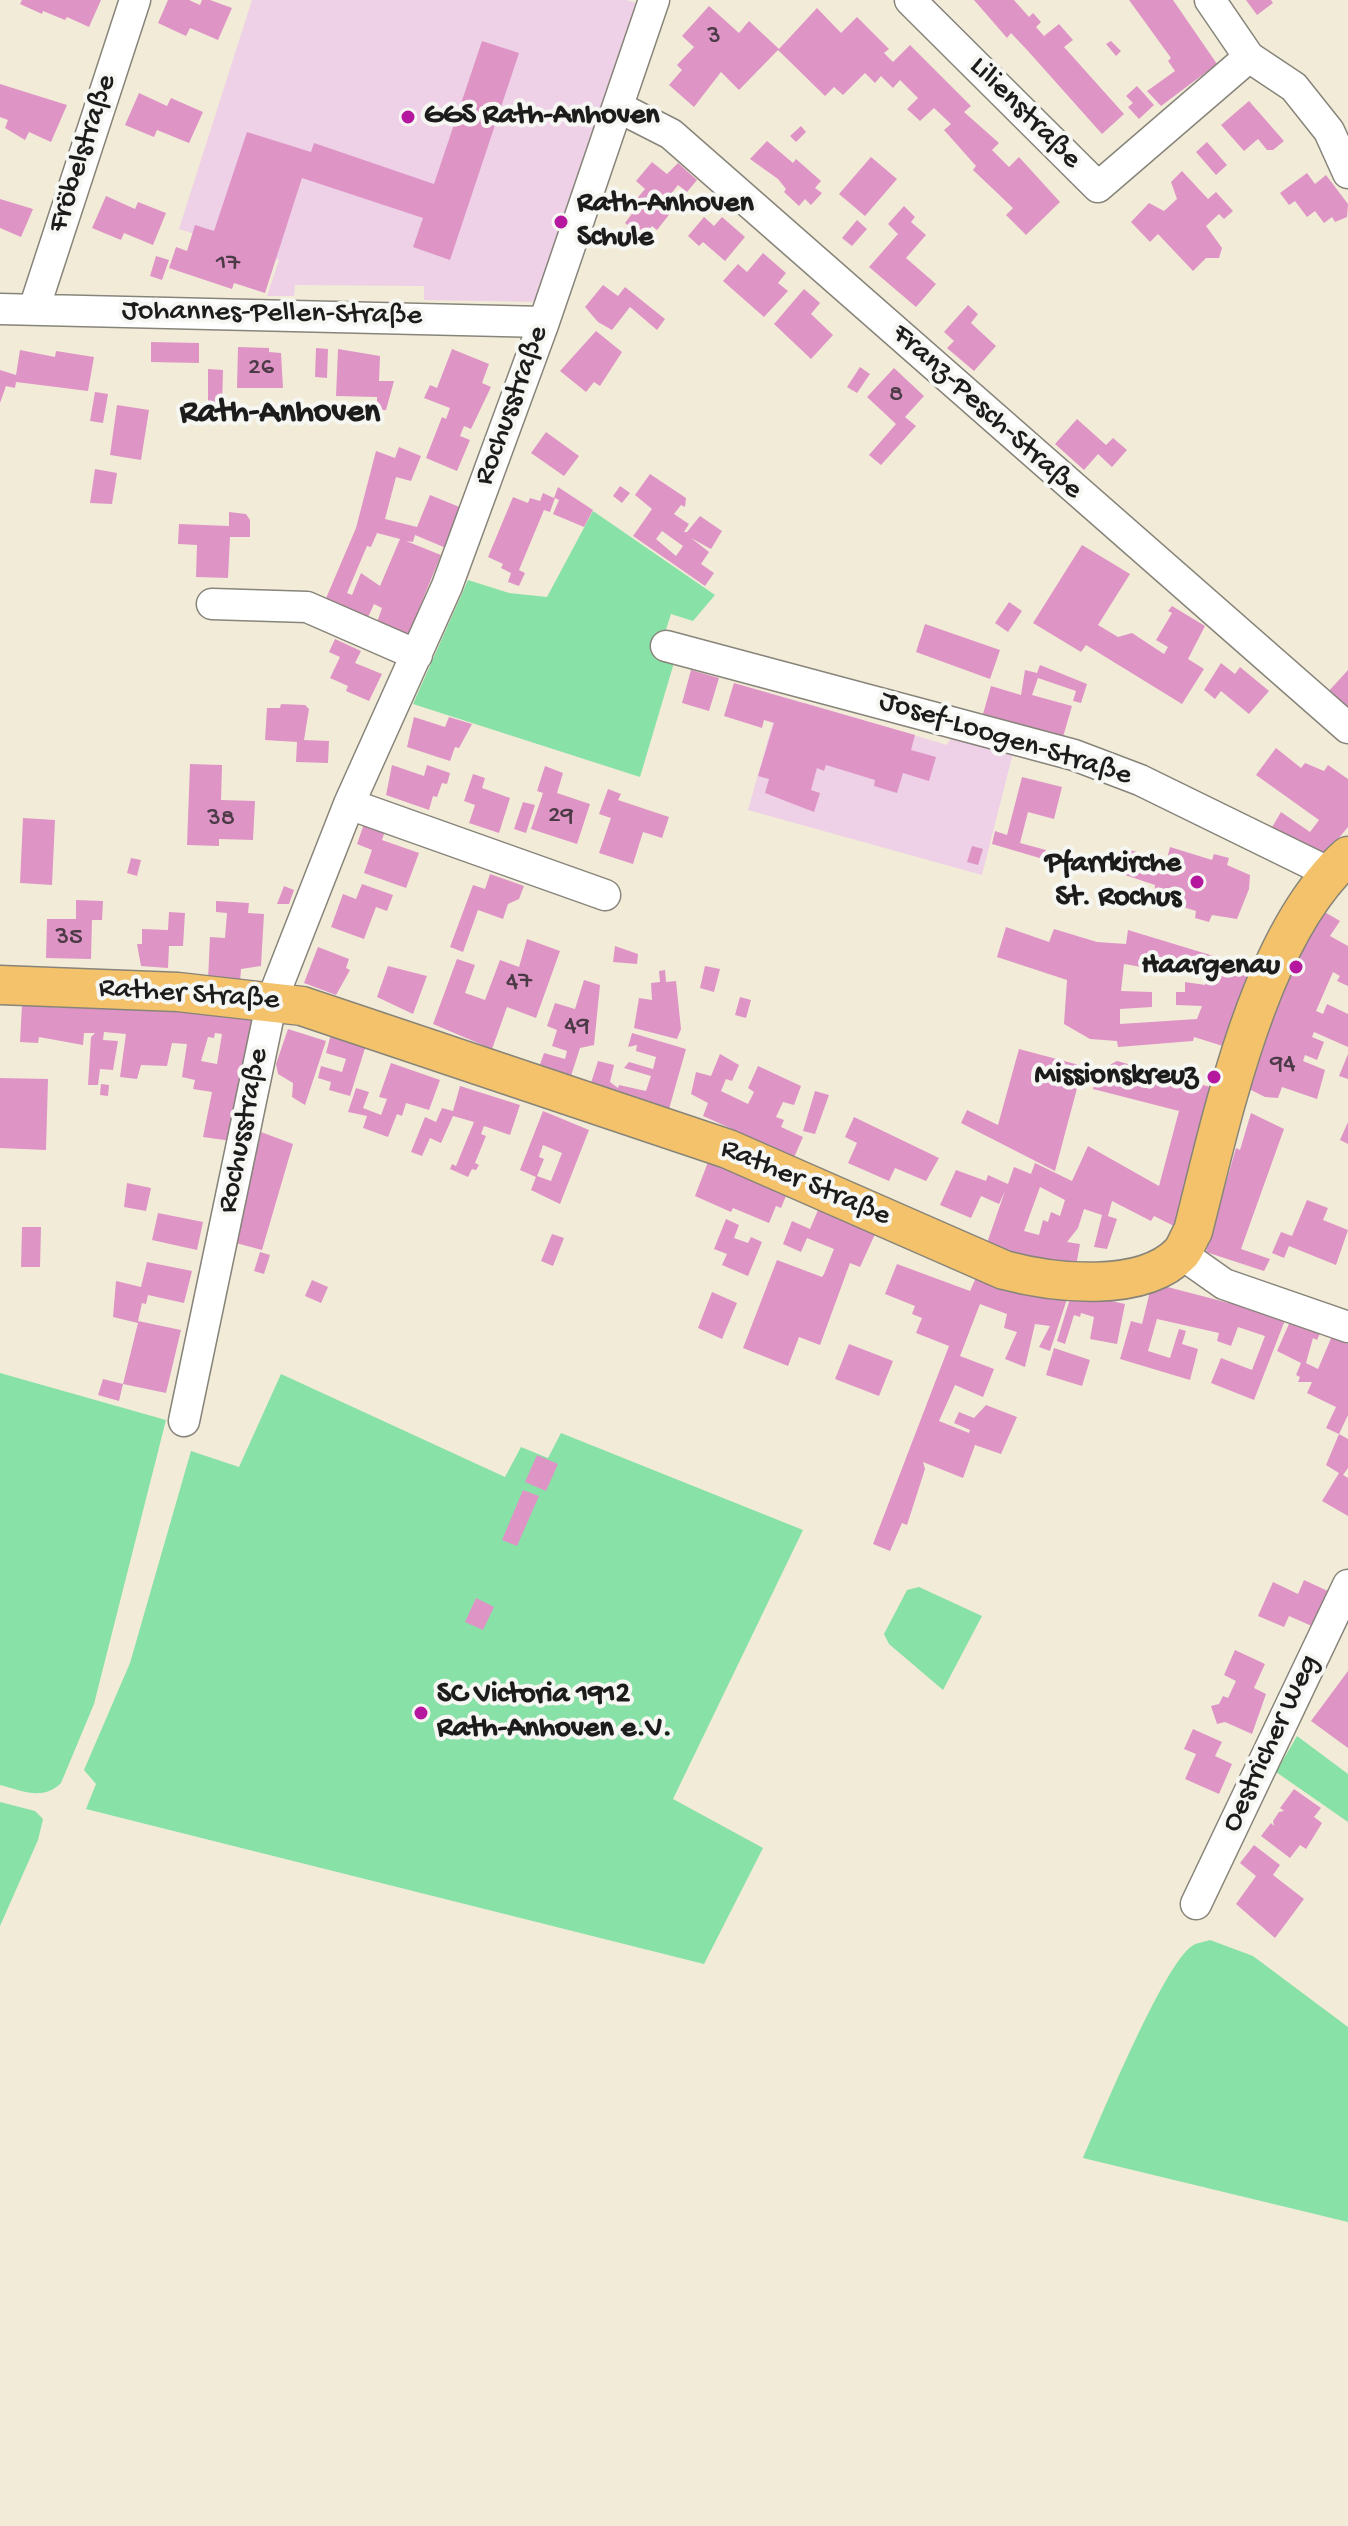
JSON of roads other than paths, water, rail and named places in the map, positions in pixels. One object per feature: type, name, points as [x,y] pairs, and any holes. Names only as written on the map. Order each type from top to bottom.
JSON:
[{"type":"main road","points":[[1180,1253],[1193,1231],[1248,1027],[1284,943],[1339,864]]},
{"type":"main road","name":"Rather Straße","points":[[0,985],[178,992],[272,1000],[302,1006],[728,1149],[1004,1270],[1035,1278],[1067,1282],[1133,1277],[1180,1253]]},
{"type":"street","name":"Fröbelstraße","points":[[34,309],[135,0]]},
{"type":"street","name":"Rochusstraße","points":[[184,1421],[272,1000],[349,804],[447,586],[544,322],[654,0]]},
{"type":"street","name":"Lilienstraße","points":[[910,0],[1098,187],[1249,57]]},
{"type":"street","points":[[1210,0],[1249,57],[1294,87],[1329,131],[1348,173]]},
{"type":"street","name":"Franz-Pesch-Straße","points":[[618,107],[671,134],[1348,728]]},
{"type":"street","name":"Johannes-Pellen-Straße","points":[[0,309],[544,322]]},
{"type":"street","points":[[212,604],[307,607],[417,655]]},
{"type":"street","name":"Josef-Loogen-Straße","points":[[666,646],[1074,755],[1339,864]]},
{"type":"street","points":[[349,804],[605,895]]},
{"type":"street","points":[[1180,1253],[1224,1284],[1348,1327]]},
{"type":"street","name":"Oestricher Weg","points":[[1196,1904],[1348,1585]]},
{"type":"place","name":"GGS Rath-Anhoven","points":[[408,117]]},
{"type":"place","name":"Rath-Anhoven Schule","points":[[561,222]]},
{"type":"place","name":"Pfarrkirche St. Rochus","points":[[1197,882]]},
{"type":"place","name":"Haargenau","points":[[1296,967]]},
{"type":"place","name":"Missionskreuz","points":[[1214,1077]]},
{"type":"place","name":"SC Victoria 1912 Rath-Anhoven e.V.","points":[[421,1713]]},
{"type":"district","name":"Rath-Anhoven","points":[[280,415]]}]
